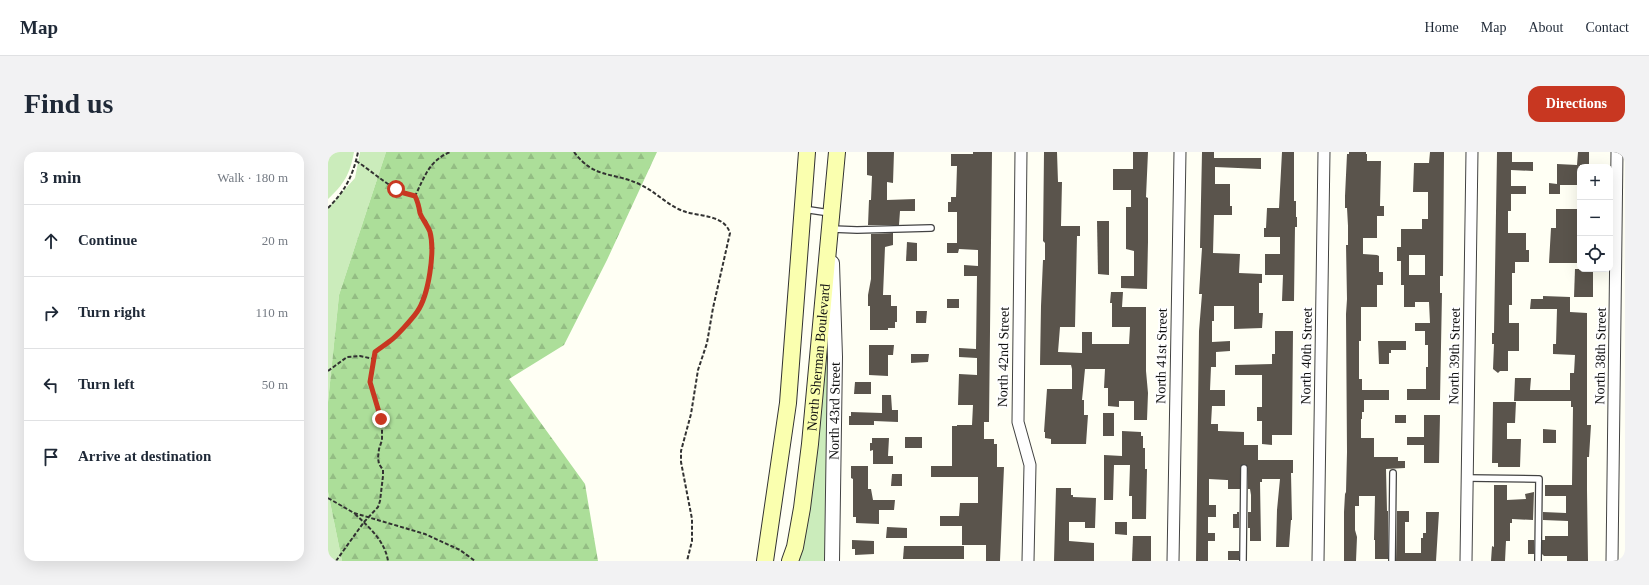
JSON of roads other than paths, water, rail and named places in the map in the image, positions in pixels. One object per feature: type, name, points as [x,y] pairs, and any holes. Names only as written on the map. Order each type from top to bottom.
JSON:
[{"type":"main road","name":"North Sherman Boulevard","points":[[765,561],[788,403],[806,152]]},
{"type":"main road","name":"North Sherman Boulevard","points":[[790,561],[795,547],[802,508],[810,444],[836,152]]},
{"type":"street","name":"North 42nd Street","points":[[1021,152],[1018,422],[1030,465],[1028,561]]},
{"type":"street","name":"North 41st Street","points":[[1173,561],[1180,152]]},
{"type":"street","name":"North 40th Street","points":[[1318,561],[1324,152]]},
{"type":"street","name":"North 39th Street","points":[[1466,561],[1472,152]]},
{"type":"street","name":"North 38th Street","points":[[1612,561],[1617,152]]},
{"type":"street","name":"North 43rd Street","points":[[831,213],[835,357],[832,561]]},
{"type":"lane","points":[[803,209],[831,213]]},
{"type":"lane","points":[[831,229],[857,230],[931,228]]},
{"type":"lane","points":[[1243,561],[1244,468]]},
{"type":"lane","points":[[1392,561],[1393,473]]},
{"type":"lane","points":[[1468,478],[1539,479],[1538,561]]}]
